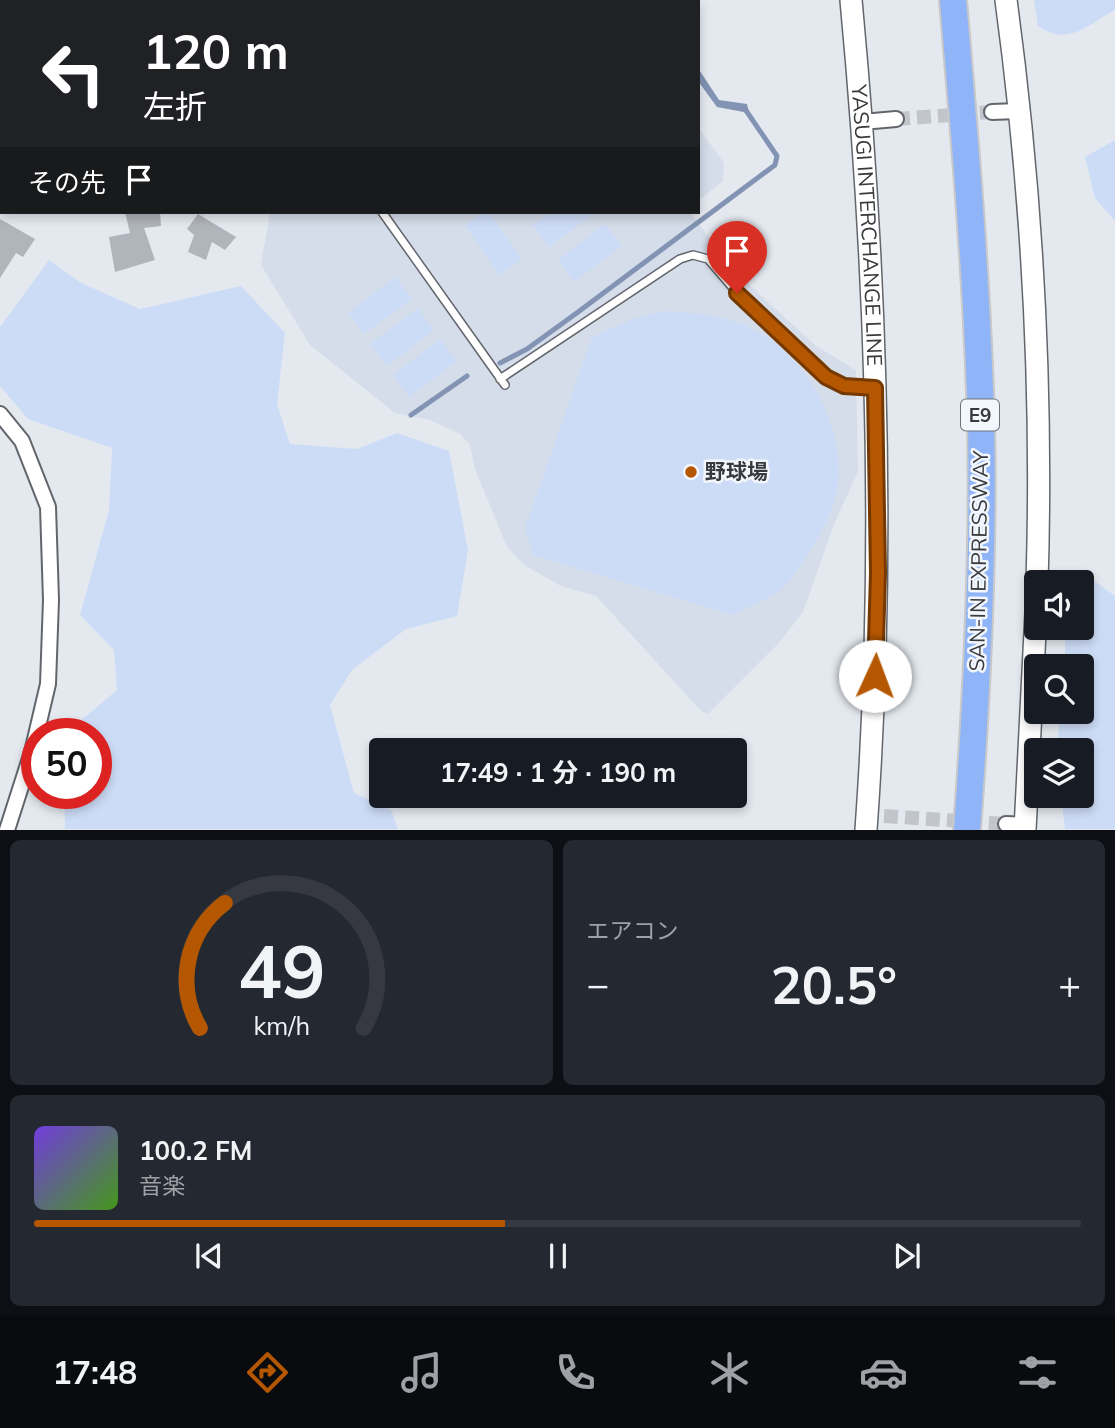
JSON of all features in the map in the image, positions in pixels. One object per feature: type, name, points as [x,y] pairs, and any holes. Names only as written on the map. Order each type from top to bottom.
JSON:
[{"type":"highway","name":"SAN-IN EXPRESSWAY","points":[[944,0],[965,292],[970,403],[970,656],[958,830]]},
{"type":"highway","name":"SAN-IN EXPRESSWAY","points":[[953,0],[972,246],[981,422],[979,638],[967,830]]},
{"type":"main road","name":"YASUGI INTERCHANGE LINE","points":[[851,0],[862,122],[875,388],[878,573],[872,820]]},
{"type":"main road","points":[[1006,0],[1021,111],[1038,389],[1037,570]]},
{"type":"main road","points":[[1019,826],[1034,640]]},
{"type":"street","points":[[992,113],[1021,111]]},
{"type":"street","points":[[862,122],[896,119]]},
{"type":"street","points":[[0,414],[22,441],[48,507],[51,600],[48,684],[32,752],[7,830]]},
{"type":"lane","points":[[383,214],[502,382],[680,259],[693,255],[708,259],[751,309],[826,377],[844,386],[875,388]]},
{"type":"shaded area","points":[[1034,0],[1115,0],[1115,10],[1078,32],[1059,34],[1038,26]]},
{"type":"shaded area","points":[[700,71],[719,100],[747,104],[749,113],[717,107],[700,84]]},
{"type":"shaded area","points":[[700,130],[724,163],[723,181],[700,199]]},
{"type":"shaded area","points":[[1115,140],[1115,221],[1095,198],[1085,157]]},
{"type":"shaded area","points":[[270,214],[691,214],[744,280],[816,346],[856,370],[858,471],[833,527],[803,612],[778,644],[708,714],[701,711],[596,596],[561,586],[524,565],[507,547],[475,469],[470,445],[460,434],[430,420],[395,413],[310,345],[261,265]]},
{"type":"shaded area","points":[[482,214],[490,214],[522,259],[499,275],[465,225]]},
{"type":"shaded area","points":[[547,214],[593,214],[549,247],[533,225]]},
{"type":"shaded area","points":[[605,224],[622,246],[574,282],[558,260]]},
{"type":"shaded area","points":[[49,260],[81,283],[140,309],[241,286],[285,333],[277,404],[290,444],[357,449],[397,433],[449,451],[468,550],[457,616],[406,629],[352,670],[330,705],[354,793],[369,800],[369,808],[391,810],[398,829],[65,829],[64,809],[112,809],[112,718],[84,718],[117,690],[114,650],[80,615],[109,510],[112,448],[28,419],[0,386],[0,327]]},
{"type":"shaded area","points":[[395,277],[412,299],[364,334],[348,313]]},
{"type":"shaded area","points":[[418,308],[434,330],[387,366],[370,344]]},
{"type":"shaded area","name":"野球場","points":[[665,311],[727,319],[751,328],[779,346],[809,379],[836,441],[839,463],[836,494],[815,543],[784,587],[733,615],[533,555],[525,528],[592,337],[635,318]]},
{"type":"shaded area","points":[[440,339],[457,361],[409,397],[393,375]]},
{"type":"shaded area","points":[[1094,580],[1115,596],[1115,829],[1065,829],[1062,808],[1094,808],[1094,738],[1058,738],[1059,724],[1094,724],[1094,654],[1065,654],[1065,640],[1094,640]]},
{"type":"building","points":[[125,214],[160,214],[161,226],[144,228],[155,260],[115,272],[109,237],[130,233]]},
{"type":"building","points":[[198,214],[236,237],[225,250],[212,242],[206,260],[188,252],[194,235],[187,229]]},
{"type":"building","points":[[0,219],[35,239],[23,257],[16,253],[0,278]]},
{"type":"waterway","points":[[500,363],[527,349],[775,165],[777,156],[745,109]]},
{"type":"waterway","points":[[411,415],[467,376]]},
{"type":"tunnel","points":[[896,119],[992,112]]},
{"type":"tunnel","points":[[884,816],[1006,824]]},
{"type":"place","name":"野球場","points":[[691,472]]},
{"type":"route","points":[[737,293],[826,377],[844,386],[875,388],[878,573],[875,676]]}]
